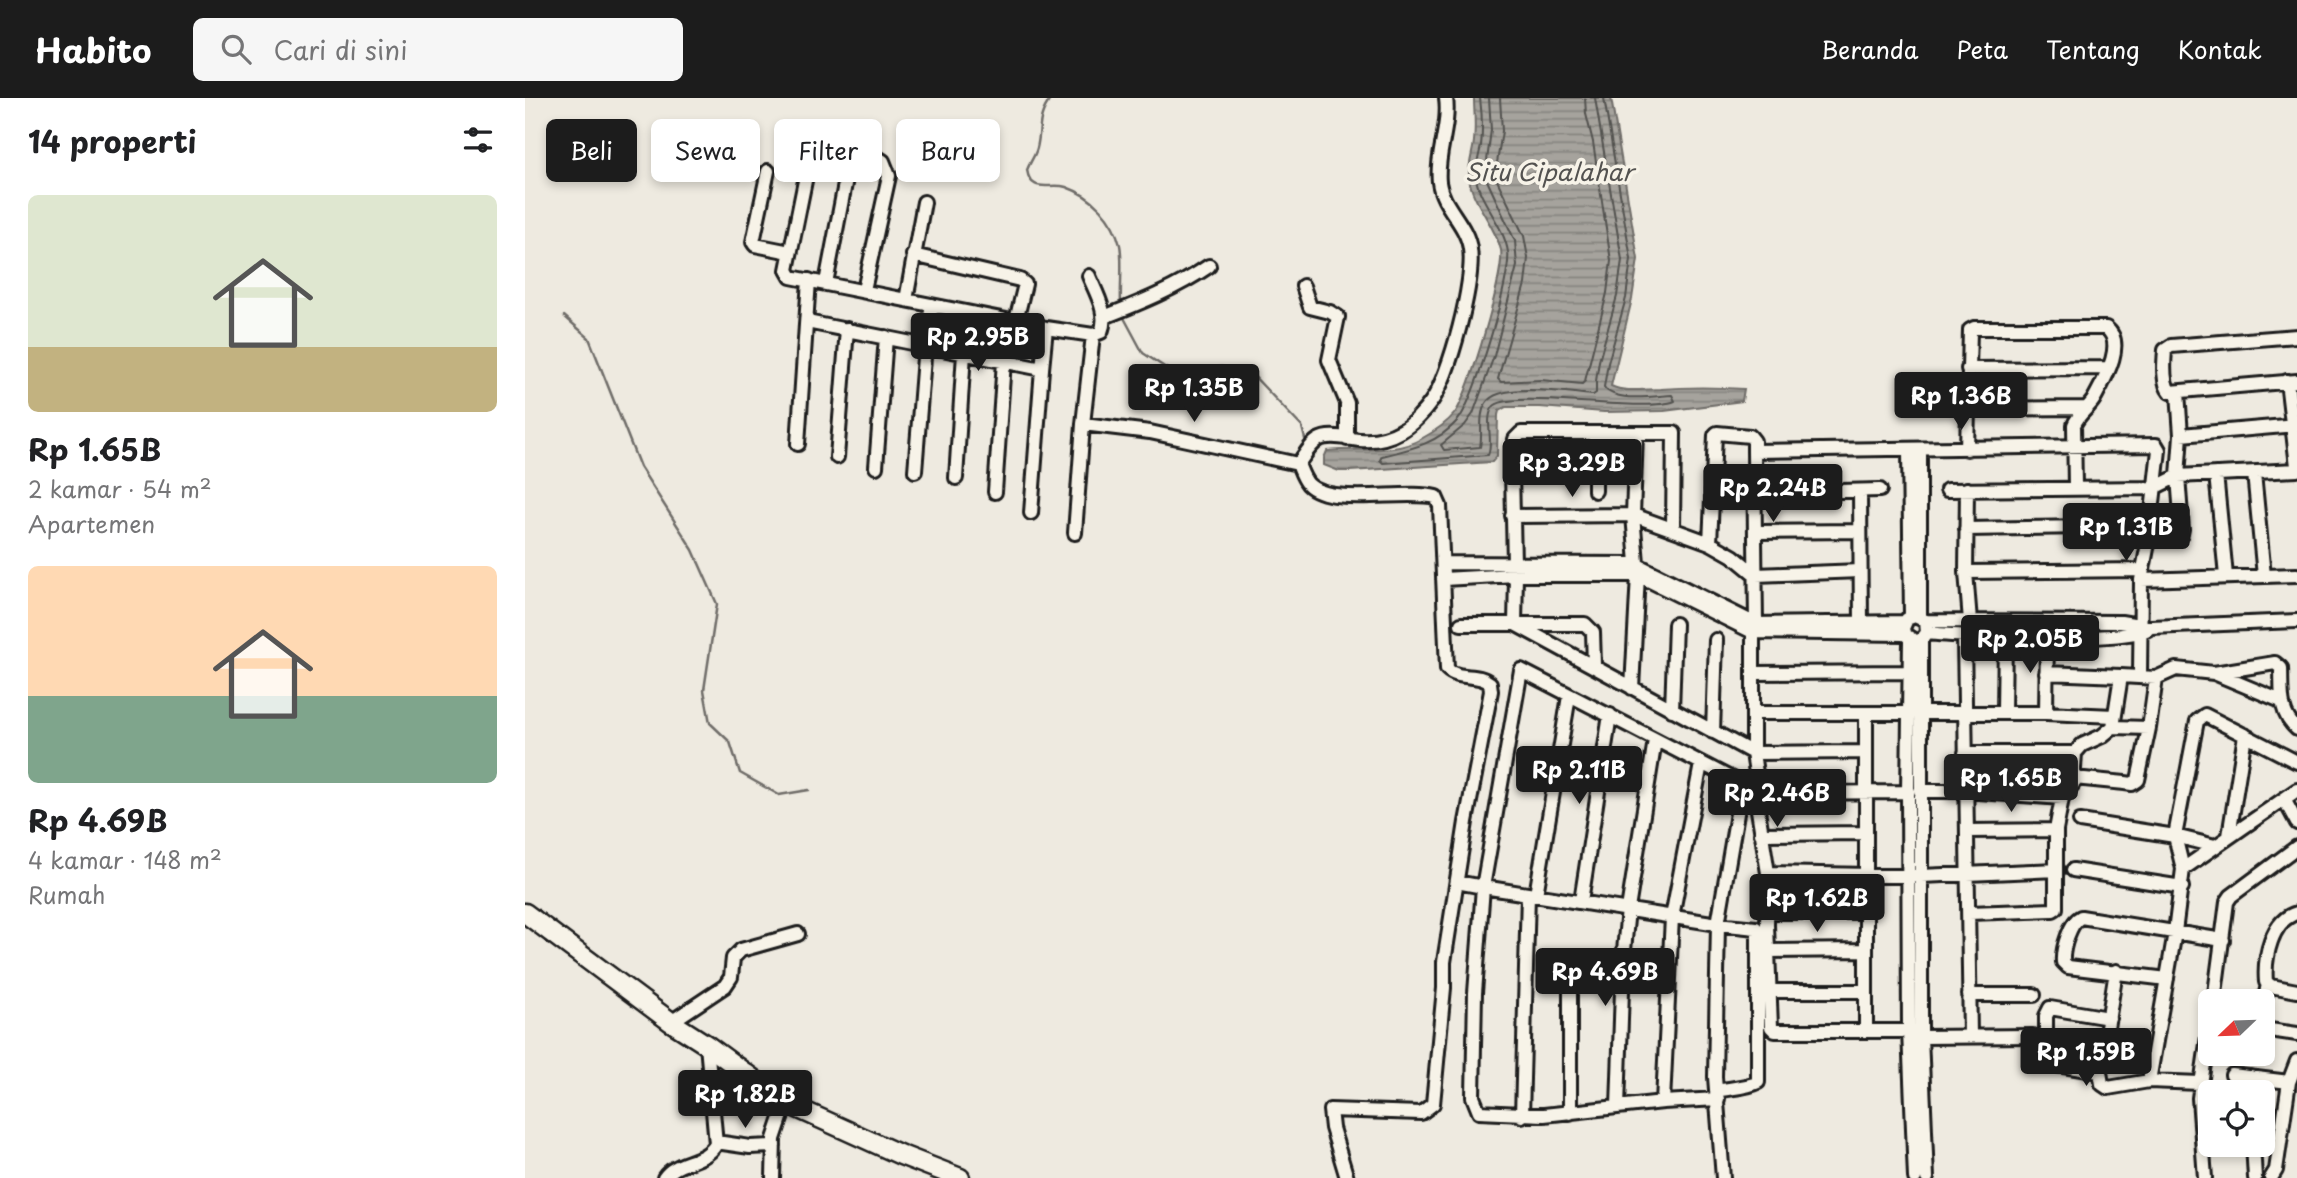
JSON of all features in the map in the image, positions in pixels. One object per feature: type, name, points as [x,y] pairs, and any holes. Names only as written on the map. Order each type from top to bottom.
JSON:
[{"type":"main road","points":[[525,913],[671,1023],[707,1045],[786,1102],[901,1155],[960,1178]]},
{"type":"street","points":[[1298,464],[1316,441],[1323,438],[1383,438],[1400,432],[1409,426],[1431,401],[1447,369],[1470,272],[1471,250],[1467,234],[1440,187],[1438,172],[1447,125],[1446,98]]},
{"type":"street","points":[[864,290],[889,176],[887,166],[882,161]]},
{"type":"street","points":[[768,171],[753,242],[755,245],[790,252]]},
{"type":"street","points":[[806,182],[790,252],[788,275],[1046,328],[1093,335],[1103,329],[1104,317],[1089,276]]},
{"type":"street","points":[[826,283],[845,182]]},
{"type":"street","points":[[906,300],[924,202]]},
{"type":"street","points":[[913,255],[1020,279],[1025,284],[1016,321]]},
{"type":"street","points":[[1104,317],[1186,281],[1209,266]]},
{"type":"street","points":[[798,444],[809,280]]},
{"type":"street","points":[[1303,286],[1310,307],[1338,317],[1329,360],[1347,403],[1347,439]]},
{"type":"street","points":[[915,471],[925,345],[932,305]]},
{"type":"street","points":[[807,322],[1042,369]]},
{"type":"street","points":[[1031,513],[1046,328]]},
{"type":"street","points":[[1967,449],[1970,330],[2106,328],[2112,332],[2114,338],[2114,352],[2109,368],[2092,402],[2078,416],[2074,425],[2075,487]]},
{"type":"street","points":[[837,457],[846,329]]},
{"type":"street","points":[[1075,533],[1093,335]]},
{"type":"street","points":[[1947,490],[2154,488],[2178,477],[2297,468],[2292,381],[2170,392],[2166,387],[2164,359],[2165,350],[2171,346],[2297,336]]},
{"type":"street","points":[[876,467],[886,337]]},
{"type":"street","points":[[955,478],[964,353]]},
{"type":"street","points":[[995,492],[1004,360]]},
{"type":"street","points":[[1968,369],[2109,368]]},
{"type":"street","points":[[1966,529],[2149,532],[2175,537],[2181,534],[2178,477],[2181,435],[2178,393]]},
{"type":"street","points":[[1967,409],[2085,408]]},
{"type":"street","points":[[1083,424],[1150,432],[1298,464]]},
{"type":"street","points":[[2181,435],[2294,426]]},
{"type":"street","points":[[1515,624],[1512,472],[1515,439],[1521,433],[1675,434],[1672,528]]},
{"type":"street","points":[[1595,433],[1595,491]]},
{"type":"street","points":[[1632,688],[1637,570],[1633,515],[1636,434]]},
{"type":"street","points":[[1710,543],[1715,435],[1750,436],[1754,441],[1757,531],[1753,753],[1759,793],[1758,810],[1768,873],[1771,1027],[1775,1031],[2033,1036]]},
{"type":"street","points":[[1754,451],[2156,445],[2159,450],[2141,575],[2144,628],[2140,677]]},
{"type":"street","points":[[1915,449],[1915,1178]]},
{"type":"street","points":[[1298,464],[1309,485],[1320,491],[1357,496],[1404,494],[1436,497],[1440,506],[1447,669],[1457,675],[1485,679],[1490,683],[1491,691],[1444,962],[1433,1104],[1421,1113],[1330,1110],[1332,1128],[1347,1178]]},
{"type":"street","points":[[1512,472],[1595,471]]},
{"type":"street","points":[[2254,473],[2264,576]]},
{"type":"street","points":[[2216,474],[2227,576]]},
{"type":"street","points":[[1967,489],[1966,572],[1970,621]]},
{"type":"street","points":[[1756,493],[1880,490]]},
{"type":"street","points":[[1860,491],[1861,623]]},
{"type":"street","points":[[1512,516],[1633,515],[1710,543],[1733,556],[1756,575],[1860,571]]},
{"type":"street","points":[[1757,531],[1860,531]]},
{"type":"street","points":[[1443,563],[1515,569],[1637,570],[1754,628],[1915,628],[1970,621],[2144,628]]},
{"type":"street","points":[[1443,579],[1515,569]]},
{"type":"street","points":[[1966,572],[2297,575]]},
{"type":"street","points":[[1754,628],[1861,623],[1915,628],[1964,637],[2047,636],[2144,628],[2297,621]]},
{"type":"street","points":[[1461,624],[1585,624],[1593,632],[1594,665]]},
{"type":"street","points":[[1515,624],[1753,753],[1864,752]]},
{"type":"street","points":[[1672,710],[1675,624]]},
{"type":"street","points":[[1915,628],[1908,672],[1915,713]]},
{"type":"street","points":[[2004,713],[2005,636]]},
{"type":"street","points":[[2046,713],[2047,636]]},
{"type":"street","points":[[1964,637],[1970,1036]]},
{"type":"street","points":[[1713,732],[1716,640]]},
{"type":"street","points":[[2046,673],[2156,678],[2176,669],[2214,673],[2278,664],[2281,670],[2281,701],[2285,713],[2297,729]]},
{"type":"street","points":[[1457,882],[1483,887],[1532,895],[1581,901],[1672,917],[1718,924],[1754,928],[1758,931],[1758,1082],[1752,1086],[1738,1086],[1717,1095],[1618,1108],[1522,1116],[1479,1112],[1473,1097],[1475,993],[1483,887],[1521,670],[1734,779],[1741,786],[1718,924],[1715,1077],[1717,1095],[1723,1178]]},
{"type":"street","points":[[1754,673],[1908,672]]},
{"type":"street","points":[[2214,673],[2281,701]]},
{"type":"street","points":[[1969,913],[2053,910],[2057,905],[2056,830],[2062,798],[2070,790],[2074,778],[2075,753],[2082,745],[2102,736],[2114,722],[2121,676]]},
{"type":"street","points":[[2074,778],[2132,784],[2138,780],[2150,728],[2156,678]]},
{"type":"street","points":[[1522,1116],[1532,895],[1569,696]]},
{"type":"street","points":[[1754,713],[2046,713],[2150,728]]},
{"type":"street","points":[[1866,713],[1866,1031]]},
{"type":"street","points":[[2149,1081],[2182,887],[2183,869],[2175,836],[2197,721],[2204,715],[2297,762]]},
{"type":"street","points":[[1581,901],[1610,716]]},
{"type":"street","points":[[2228,836],[2245,735]]},
{"type":"street","points":[[1618,1108],[1623,961],[1628,909],[1655,740]]},
{"type":"street","points":[[1965,753],[2075,753]]},
{"type":"street","points":[[1663,1102],[1672,917],[1701,764]]},
{"type":"street","points":[[2183,869],[2297,790]]},
{"type":"street","points":[[1759,793],[1965,791],[2062,798]]},
{"type":"street","points":[[2284,799],[2297,823]]},
{"type":"street","points":[[2080,821],[2175,836],[2215,846]]},
{"type":"street","points":[[1967,831],[2056,830]]},
{"type":"street","points":[[1761,834],[1864,833]]},
{"type":"street","points":[[2216,989],[2227,902],[2231,896],[2297,847]]},
{"type":"street","points":[[1768,873],[1914,875],[2056,870]]},
{"type":"street","points":[[2073,870],[2182,887]]},
{"type":"street","points":[[1768,912],[1864,912]]},
{"type":"street","points":[[2267,989],[2266,973],[2276,929],[2297,913]]},
{"type":"street","points":[[2167,979],[2068,967],[2063,962],[2063,956],[2077,918],[2223,940]]},
{"type":"street","points":[[671,1023],[725,986],[731,977],[733,958],[741,950],[798,934]]},
{"type":"street","points":[[1770,951],[1865,950]]},
{"type":"street","points":[[1570,1113],[1570,966],[1572,961],[1577,960],[1623,961]]},
{"type":"street","points":[[2116,971],[2100,1072],[2102,1084],[2108,1088],[2149,1081],[2198,1083]]},
{"type":"street","points":[[2268,984],[2297,992]]},
{"type":"street","points":[[1770,991],[1866,991]]},
{"type":"street","points":[[1969,995],[2033,995]]},
{"type":"street","points":[[2100,1072],[2052,1064],[2048,1061],[2046,1016],[2050,1008],[2109,1018]]},
{"type":"street","points":[[2275,1031],[2297,1034]]},
{"type":"street","points":[[1915,1034],[1927,1178]]},
{"type":"street","points":[[664,1178],[673,1169],[712,1151],[716,1142],[707,1045]]},
{"type":"street","points":[[2271,1178],[2276,1170],[2289,1082],[2297,1061]]},
{"type":"street","points":[[2232,1075],[2289,1082]]},
{"type":"street","points":[[773,1178],[774,1146],[786,1102]]},
{"type":"street","points":[[716,1142],[750,1147],[774,1146]]},
{"type":"street","points":[[2203,1157],[2205,1178]]},
{"type":"street","points":[[2254,1157],[2255,1178]]},
{"type":"water","name":"Situ Cipalahar","points":[[1474,98],[1611,98],[1638,259],[1632,299],[1611,386],[1629,390],[1744,389],[1742,401],[1664,411],[1604,412],[1506,407],[1499,411],[1497,456],[1492,462],[1350,471],[1339,471],[1324,465],[1327,451],[1387,449],[1421,439],[1455,413],[1469,383],[1485,333],[1501,263],[1498,240],[1474,195],[1469,177],[1475,135]]},
{"type":"waterway","points":[[1051,98],[1041,118],[1037,148],[1027,170],[1029,178],[1037,185],[1060,186],[1075,191],[1093,202],[1107,217],[1120,245],[1121,304]]},
{"type":"waterway","points":[[1122,314],[1143,353],[1169,370],[1222,367],[1249,371],[1302,427],[1306,443]]},
{"type":"waterway","points":[[564,316],[589,338],[640,467],[693,550],[717,604],[704,690],[710,723],[730,742],[740,773],[779,795],[809,790]]}]
